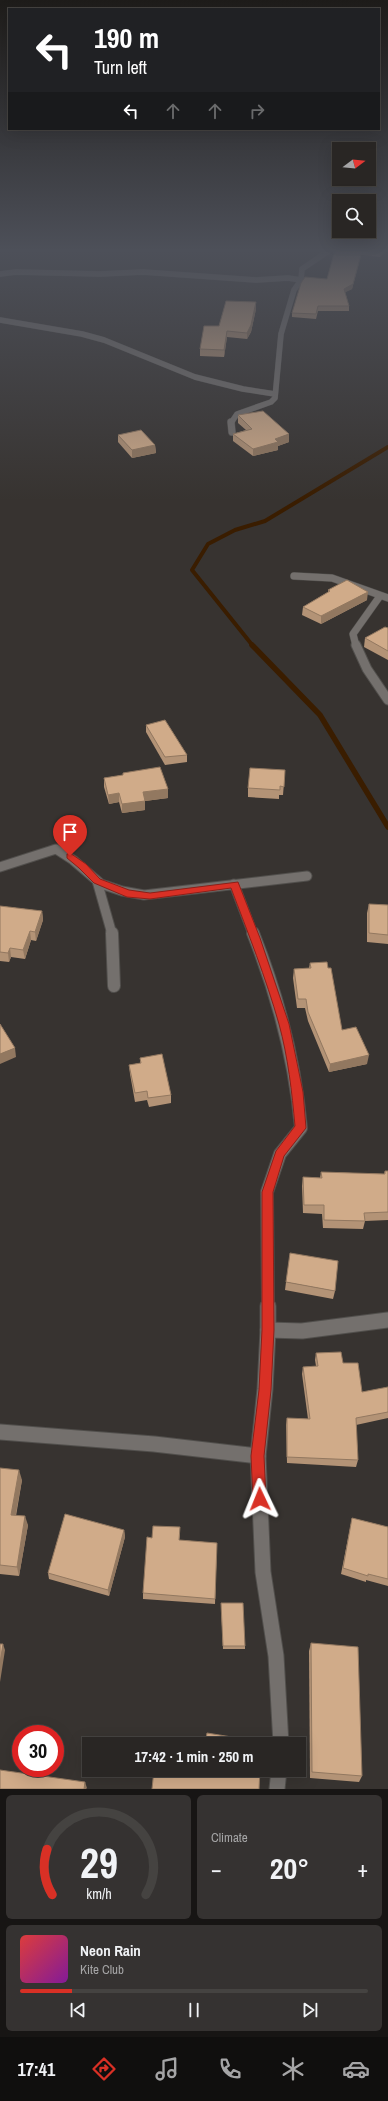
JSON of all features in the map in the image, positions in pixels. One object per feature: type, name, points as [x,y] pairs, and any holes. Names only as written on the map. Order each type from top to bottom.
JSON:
[{"type":"street","points":[[79,333],[104,340],[195,377],[243,389],[275,394]]},
{"type":"street","points":[[232,432],[231,421],[237,414],[271,402],[275,398],[281,333]]},
{"type":"street","points":[[294,576],[332,578],[384,597],[353,634],[354,642],[374,680],[388,700]]},
{"type":"street","points":[[0,867],[56,849],[83,866],[97,881],[127,893],[150,896],[234,884],[307,876]]},
{"type":"street","points":[[97,881],[112,931],[114,986]]},
{"type":"street","points":[[234,884],[255,938],[284,1024],[298,1092],[301,1128],[280,1154],[267,1192],[268,1330],[265,1390],[258,1456],[263,1572],[276,1656],[281,1737]]},
{"type":"street","points":[[268,1330],[302,1331],[388,1320]]},
{"type":"street","points":[[0,1432],[154,1444],[258,1456]]},
{"type":"street","points":[[277,1789],[278,1777]]},
{"type":"building","points":[[203,333],[227,333],[224,350],[200,349]]},
{"type":"building","points":[[263,411],[289,434],[275,439],[278,442],[253,449],[233,434],[252,429],[238,415]]},
{"type":"building","points":[[141,430],[155,445],[132,450],[118,435]]},
{"type":"building","points":[[347,580],[368,592],[321,616],[303,607],[330,591],[328,590]]},
{"type":"building","points":[[385,627],[388,628],[388,651],[365,638]]},
{"type":"building","points":[[165,720],[187,755],[165,757],[146,725]]},
{"type":"building","points":[[160,767],[168,789],[143,792],[145,801],[122,804],[119,793],[108,795],[104,778],[123,775],[123,773]]},
{"type":"building","points":[[250,768],[285,770],[284,787],[280,786],[280,790],[248,788]]},
{"type":"building","points":[[369,904],[388,905],[388,935],[369,933]]},
{"type":"building","points":[[0,906],[42,911],[35,932],[30,931],[23,950],[10,948],[8,953],[0,952]]},
{"type":"building","points":[[327,962],[328,968],[331,968],[342,1030],[356,1027],[369,1055],[330,1064],[308,1012],[306,999],[298,999],[294,969],[311,968],[310,963]]},
{"type":"building","points":[[0,1024],[15,1048],[0,1054]]},
{"type":"building","points":[[162,1054],[171,1095],[148,1098],[147,1091],[135,1093],[129,1065],[141,1063],[140,1058]]},
{"type":"building","points":[[385,1171],[388,1171],[388,1212],[364,1213],[365,1221],[324,1220],[324,1205],[304,1205],[303,1177],[322,1178],[321,1172],[385,1174]]},
{"type":"building","points":[[290,1253],[338,1261],[335,1291],[286,1282]]},
{"type":"building","points":[[341,1352],[343,1363],[358,1363],[362,1392],[388,1387],[388,1412],[356,1418],[358,1460],[287,1457],[287,1418],[310,1419],[303,1367],[318,1366],[316,1353]]},
{"type":"building","points":[[0,1468],[19,1470],[11,1515],[25,1516],[17,1567],[0,1565]]},
{"type":"building","points":[[65,1514],[124,1530],[108,1590],[48,1573]]},
{"type":"building","points":[[352,1518],[388,1527],[388,1579],[368,1574],[368,1576],[343,1568]]},
{"type":"building","points":[[153,1526],[180,1527],[179,1540],[217,1543],[215,1599],[143,1593],[147,1537],[152,1538]]},
{"type":"building","points":[[221,1603],[243,1603],[245,1646],[223,1646]]},
{"type":"building","points":[[311,1643],[358,1647],[362,1776],[312,1772]]},
{"type":"building","points":[[0,1644],[3,1644],[0,1663]]},
{"type":"building","points":[[207,1733],[232,1737],[206,1737]]},
{"type":"building","points":[[0,1770],[12,1772],[12,1777],[50,1777],[85,1782],[84,1789],[0,1789]]},
{"type":"building","points":[[153,1777],[260,1777],[259,1789],[152,1789]]},
{"type":"waterway","points":[[253,646],[192,570],[208,544],[235,530],[265,521],[388,447]]},
{"type":"waterway","points":[[252,645],[320,715],[388,827]]},
{"type":"route","points":[[70,856],[83,866],[97,881],[127,893],[150,896],[180,893],[234,884],[255,938],[284,1024],[298,1092],[301,1128],[280,1154],[267,1192],[268,1330],[265,1390],[258,1456],[260,1499]]}]
